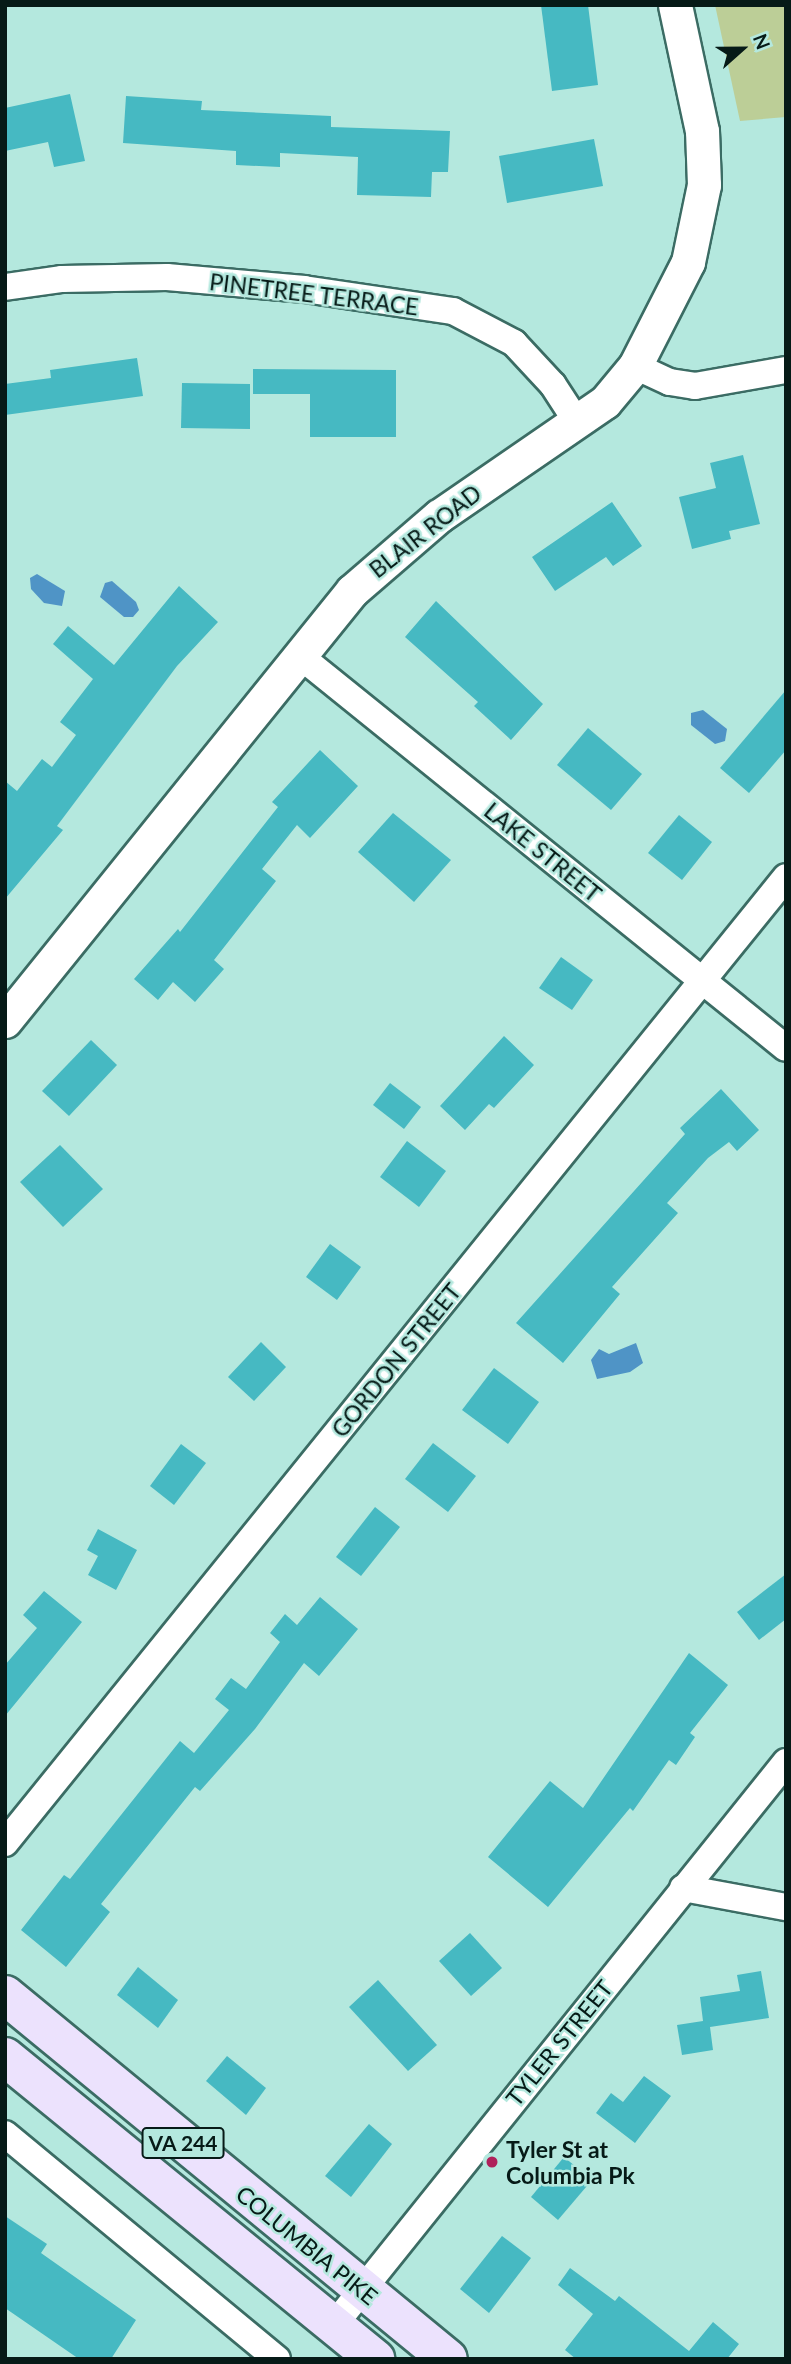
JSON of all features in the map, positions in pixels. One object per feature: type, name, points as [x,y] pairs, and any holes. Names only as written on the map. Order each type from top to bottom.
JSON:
[{"type":"main road","name":"COLUMBIA PIKE","points":[[5,1995],[448,2359]]},
{"type":"main road","name":"COLUMBIA PIKE","points":[[5,2057],[375,2359]]},
{"type":"street","name":"BLAIR ROAD","points":[[5,1021],[352,591],[390,555],[605,402],[635,366],[688,262],[704,185],[702,131],[675,5]]},
{"type":"street","name":"PINETREE TERRACE","points":[[5,287],[62,279],[154,276],[304,289],[453,311],[514,343],[553,385],[577,422]]},
{"type":"street","points":[[635,366],[670,382],[695,386],[786,370]]},
{"type":"street","name":"LAKE STREET","points":[[300,656],[786,1048]]},
{"type":"street","name":"GORDON STREET","points":[[5,1843],[786,877]]},
{"type":"street","name":"TYLER STREET","points":[[334,2325],[786,1762]]},
{"type":"street","points":[[683,1888],[786,1907]]},
{"type":"street","points":[[5,2134],[277,2359]]},
{"type":"green space","points":[[715,5],[786,5],[786,117],[740,121]]},
{"type":"water","points":[[37,574],[65,591],[62,606],[44,603],[31,589],[30,578]]},
{"type":"water","points":[[112,581],[136,602],[139,610],[133,617],[124,617],[100,597],[105,583]]},
{"type":"water","points":[[703,710],[727,729],[725,741],[715,744],[691,725],[691,713]]},
{"type":"water","points":[[636,1343],[643,1363],[630,1372],[597,1379],[591,1360],[599,1349],[609,1354]]},
{"type":"building","points":[[541,5],[588,5],[598,85],[552,91]]},
{"type":"building","points":[[70,94],[85,161],[54,167],[48,142],[5,151],[5,108]]},
{"type":"building","points":[[126,96],[202,101],[201,110],[331,116],[331,127],[450,131],[448,172],[432,172],[431,197],[357,195],[358,157],[280,153],[280,167],[236,165],[236,151],[123,143]]},
{"type":"building","points":[[594,139],[603,186],[507,203],[499,156]]},
{"type":"building","points":[[137,358],[143,396],[5,415],[5,384],[51,378],[50,370]]},
{"type":"building","points":[[253,369],[396,370],[396,437],[310,437],[310,394],[253,394]]},
{"type":"building","points":[[182,383],[250,384],[250,429],[181,428]]},
{"type":"building","points":[[743,455],[760,524],[729,531],[731,539],[692,549],[679,497],[716,488],[710,463]]},
{"type":"building","points":[[612,502],[642,546],[613,566],[606,557],[555,591],[532,557]]},
{"type":"building","points":[[179,586],[218,622],[177,666],[57,826],[63,830],[5,899],[5,781],[17,791],[42,759],[52,767],[76,735],[60,722],[93,679],[53,644],[68,626],[114,665]]},
{"type":"building","points":[[436,601],[543,704],[511,740],[474,706],[478,702],[405,637]]},
{"type":"building","points":[[786,690],[786,750],[749,793],[720,768]]},
{"type":"building","points":[[588,728],[642,774],[611,810],[557,765]]},
{"type":"building","points":[[320,750],[358,786],[310,838],[297,825],[262,869],[276,881],[214,960],[224,969],[195,1002],[173,982],[158,1000],[134,979],[178,929],[180,932],[278,807],[272,802]]},
{"type":"building","points":[[393,813],[451,860],[414,902],[358,852]]},
{"type":"building","points":[[679,815],[712,842],[682,880],[648,853]]},
{"type":"building","points":[[561,957],[593,980],[572,1010],[539,988]]},
{"type":"building","points":[[504,1036],[534,1065],[494,1108],[489,1104],[465,1130],[440,1106]]},
{"type":"building","points":[[91,1040],[117,1065],[69,1116],[42,1091]]},
{"type":"building","points":[[390,1083],[421,1107],[404,1129],[373,1105]]},
{"type":"building","points":[[721,1089],[759,1130],[737,1151],[729,1142],[708,1158],[667,1203],[678,1213],[612,1287],[620,1294],[563,1363],[516,1323],[685,1134],[680,1128]]},
{"type":"building","points":[[407,1141],[446,1171],[419,1207],[380,1177]]},
{"type":"building","points":[[60,1145],[103,1189],[63,1227],[20,1182]]},
{"type":"building","points":[[330,1244],[361,1267],[337,1300],[306,1277]]},
{"type":"building","points":[[261,1342],[286,1367],[254,1401],[228,1377]]},
{"type":"building","points":[[494,1368],[539,1402],[508,1444],[462,1410]]},
{"type":"building","points":[[433,1443],[476,1476],[448,1512],[405,1479]]},
{"type":"building","points":[[181,1444],[206,1463],[174,1505],[150,1486]]},
{"type":"building","points":[[375,1507],[400,1527],[361,1576],[336,1557]]},
{"type":"building","points":[[98,1529],[137,1550],[116,1590],[88,1575],[98,1556],[87,1550]]},
{"type":"building","points":[[786,1574],[786,1619],[759,1640],[737,1612]]},
{"type":"building","points":[[44,1591],[82,1622],[5,1716],[5,1665],[37,1628],[23,1615]]},
{"type":"building","points":[[320,1597],[358,1629],[319,1676],[304,1663],[255,1729],[200,1791],[195,1787],[101,1904],[110,1912],[66,1967],[21,1930],[64,1875],[70,1879],[180,1741],[194,1753],[229,1710],[215,1699],[231,1678],[246,1689],[280,1642],[270,1633],[285,1614],[297,1625]]},
{"type":"building","points":[[689,1653],[728,1685],[690,1733],[695,1737],[676,1765],[669,1760],[633,1811],[630,1808],[548,1907],[488,1857],[550,1781],[583,1808]]},
{"type":"building","points":[[470,1933],[502,1968],[471,1996],[439,1961]]},
{"type":"building","points":[[138,1967],[178,2000],[158,2028],[117,1995]]},
{"type":"building","points":[[761,1971],[769,2018],[710,2027],[713,2050],[682,2055],[677,2025],[703,2021],[700,1997],[740,1991],[737,1975]]},
{"type":"building","points":[[378,1980],[437,2045],[408,2071],[349,2007]]},
{"type":"building","points":[[227,2056],[266,2088],[246,2115],[206,2081]]},
{"type":"building","points":[[644,2076],[671,2096],[635,2143],[596,2113],[611,2093],[623,2102]]},
{"type":"building","points":[[369,2124],[392,2144],[351,2197],[325,2176]]},
{"type":"building","points":[[564,2157],[592,2180],[558,2220],[531,2197]]},
{"type":"building","points":[[5,2216],[47,2244],[41,2253],[136,2320],[111,2359],[79,2359],[5,2308]]},
{"type":"building","points":[[502,2236],[531,2258],[489,2313],[460,2289]]},
{"type":"building","points":[[570,2268],[615,2301],[619,2296],[689,2351],[713,2322],[739,2344],[727,2359],[576,2359],[565,2350],[593,2314],[558,2285]]},
{"type":"place","name":"Tyler St at Columbia Pk","points":[[492,2162]]}]
